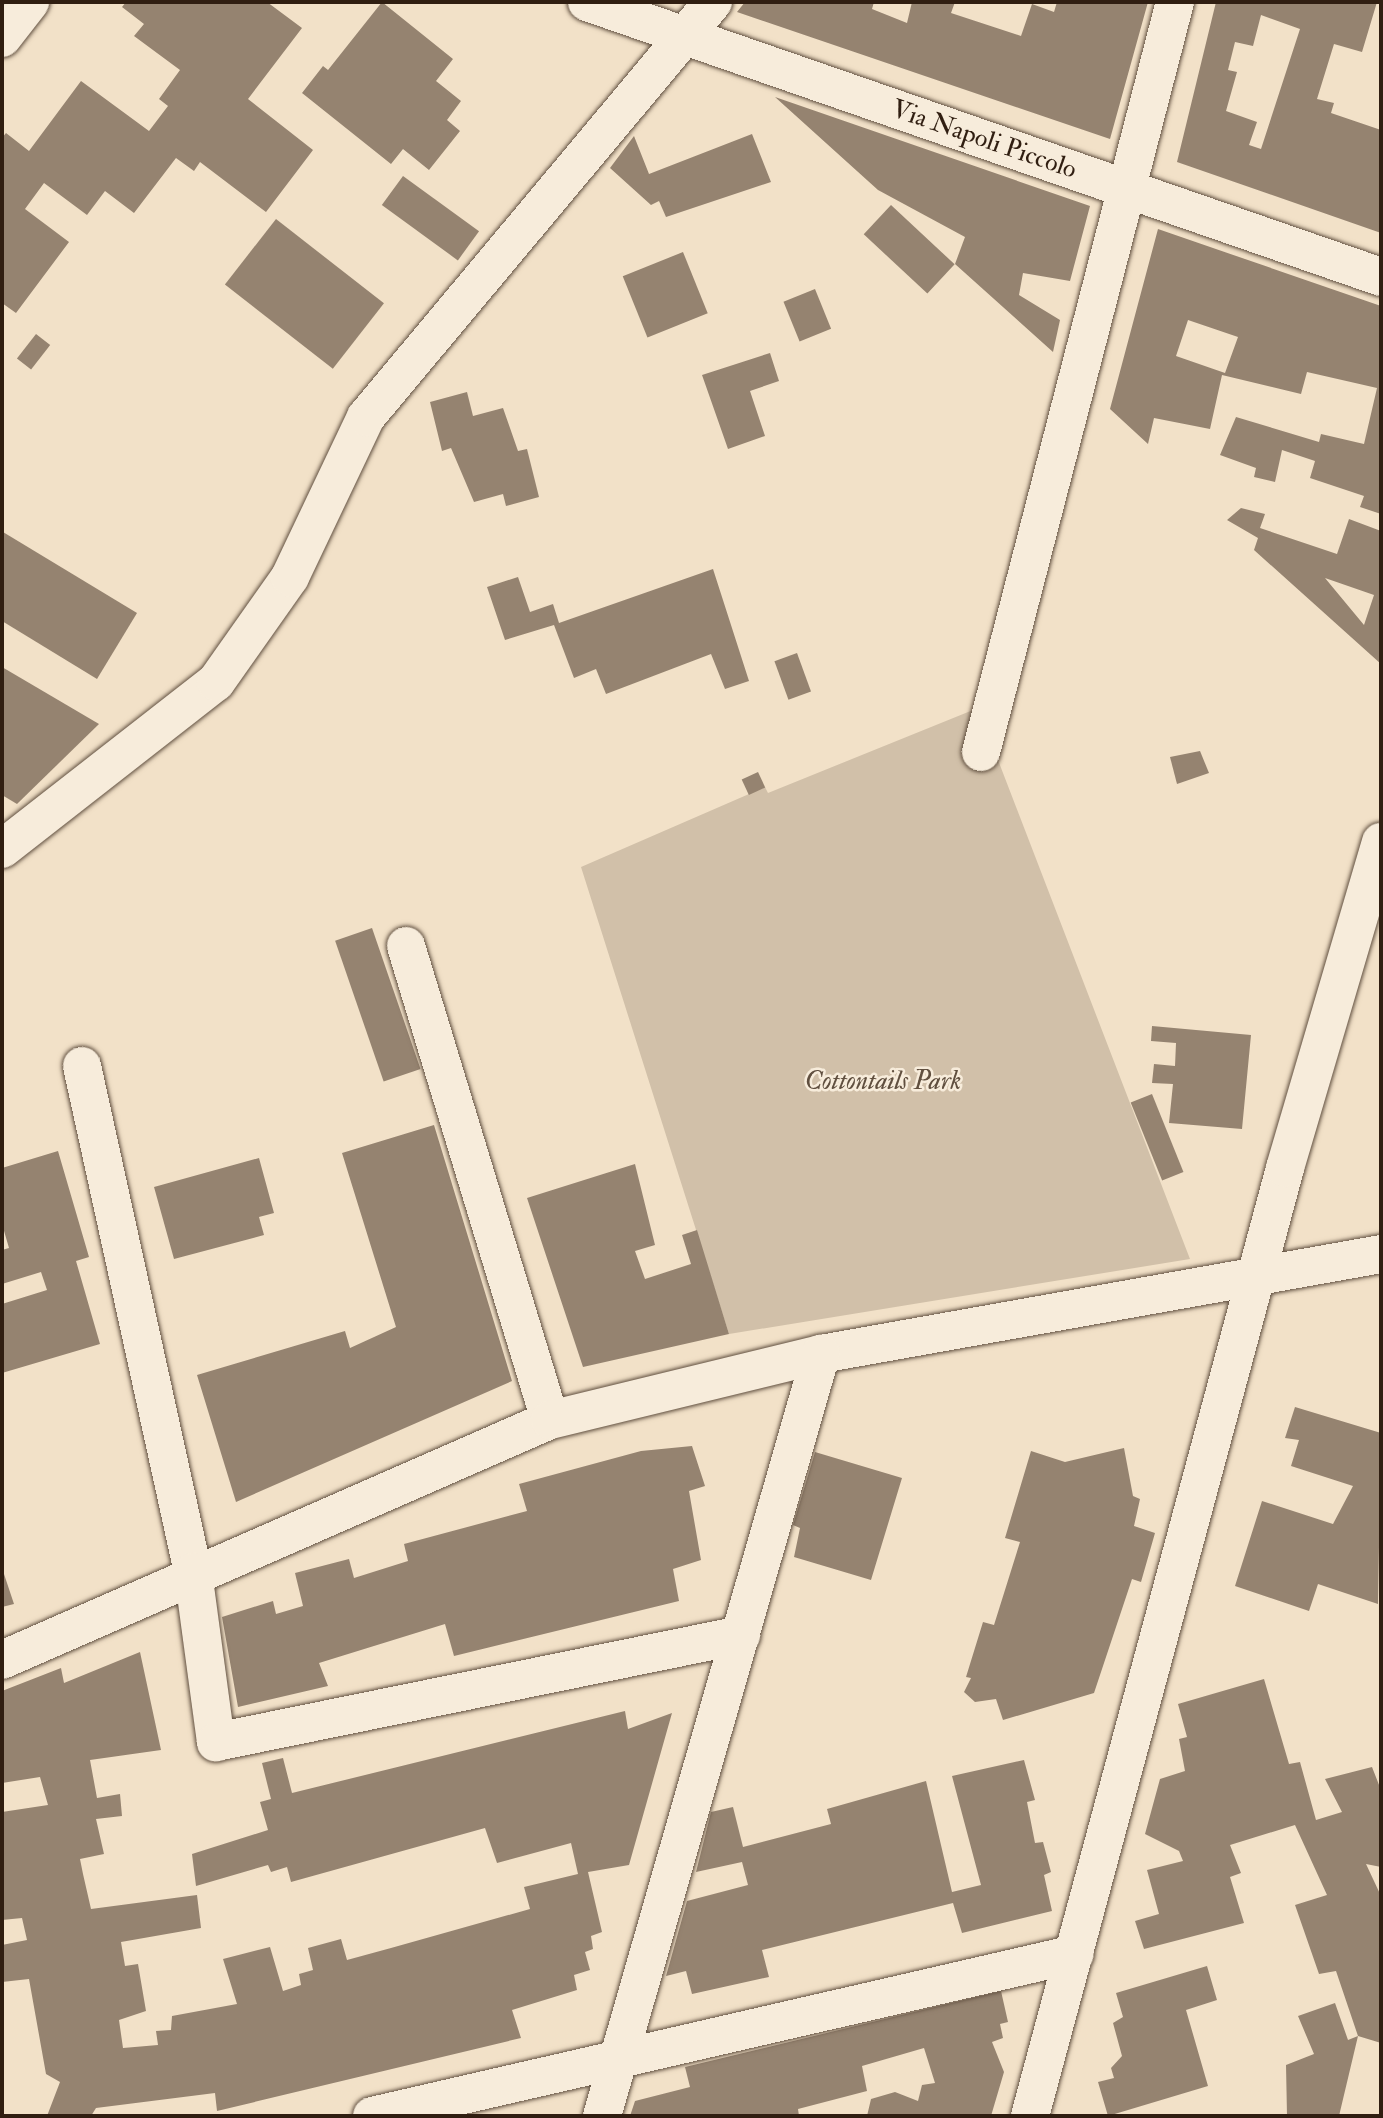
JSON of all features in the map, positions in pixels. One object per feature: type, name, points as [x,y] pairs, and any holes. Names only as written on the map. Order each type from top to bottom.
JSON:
[{"type":"street","points":[[2,38],[30,2]]},
{"type":"street","name":"Via Napoli Piccolo","points":[[587,2],[1381,277]]},
{"type":"street","points":[[2,849],[216,682],[290,577],[366,417],[713,2]]},
{"type":"street","points":[[981,752],[1129,190],[1175,2]]},
{"type":"street","points":[[1030,2116],[1258,1279],[1381,842]]},
{"type":"street","points":[[406,946],[550,1420]]},
{"type":"street","points":[[82,1066],[193,1572],[216,1742],[741,1634]]},
{"type":"street","points":[[2,1660],[193,1572],[550,1420],[821,1354],[1258,1279],[1381,1254]]},
{"type":"street","points":[[602,2116],[821,1354]]},
{"type":"street","points":[[372,2116],[620,2054],[1076,1954]]},
{"type":"green space","name":"Cottontails Park","points":[[978,708],[1190,1259],[729,1334],[581,867],[765,787],[768,793]]},
{"type":"building","points":[[126,2],[267,2],[302,28],[248,99],[313,150],[266,212],[200,162],[194,171],[176,158],[134,213],[105,191],[87,215],[44,183],[25,209],[69,242],[16,313],[2,303],[2,138],[6,133],[29,151],[81,81],[149,131],[168,106],[159,99],[180,70],[134,36],[144,24],[122,7]]},
{"type":"building","points":[[382,2],[453,59],[436,81],[461,101],[447,120],[460,131],[429,170],[403,149],[391,164],[302,93],[323,66],[328,70]]},
{"type":"building","points":[[745,2],[874,2],[872,9],[907,23],[912,2],[955,2],[951,13],[1021,36],[1032,4],[1054,12],[1057,2],[1148,2],[1110,139],[737,12]]},
{"type":"building","points":[[1216,2],[1377,2],[1362,52],[1334,44],[1317,99],[1334,103],[1331,113],[1381,130],[1381,233],[1177,162]],"holes":[[[1261,15],[1300,29],[1261,149],[1249,145],[1257,122],[1226,111],[1237,72],[1228,70],[1235,42],[1253,46]]]},
{"type":"building","points":[[775,97],[1090,206],[1070,281],[1023,273],[1019,295],[1060,320],[1053,352],[955,264],[965,237],[878,190]]},
{"type":"building","points":[[752,134],[771,182],[666,217],[659,201],[651,205],[610,168],[634,136],[649,174]]},
{"type":"building","points":[[403,176],[479,231],[458,260],[382,205]]},
{"type":"building","points":[[891,205],[955,264],[927,294],[864,234]]},
{"type":"building","points":[[276,219],[384,303],[333,369],[225,284]]},
{"type":"building","points":[[1158,229],[1381,306],[1381,514],[1360,507],[1364,496],[1310,478],[1315,461],[1282,450],[1275,482],[1254,477],[1256,468],[1220,455],[1236,417],[1319,442],[1321,434],[1364,444],[1377,388],[1307,372],[1301,394],[1222,375],[1210,429],[1154,418],[1148,444],[1110,409]],"holes":[[[1188,320],[1238,337],[1225,373],[1176,356]]]},
{"type":"building","points":[[683,252],[708,313],[647,338],[623,276]]},
{"type":"building","points":[[815,289],[831,329],[800,342],[783,302]]},
{"type":"building","points":[[36,334],[50,345],[31,370],[17,358]]},
{"type":"building","points":[[770,353],[779,381],[750,391],[765,436],[728,449],[702,375]]},
{"type":"building","points":[[467,392],[473,416],[503,408],[518,451],[527,449],[539,497],[506,506],[503,494],[474,502],[451,448],[442,451],[430,402]]},
{"type":"building","points":[[1241,508],[1265,514],[1260,528],[1337,554],[1349,519],[1381,531],[1381,664],[1254,550],[1258,538],[1227,520]],"holes":[[[1325,578],[1374,595],[1364,625]]]},
{"type":"building","points":[[3,532],[137,613],[97,679],[2,621]]},
{"type":"building","points":[[713,569],[749,681],[725,689],[711,654],[606,694],[596,669],[574,678],[554,625],[505,640],[487,587],[518,577],[530,612],[553,604],[559,623]]},
{"type":"building","points":[[797,653],[811,692],[788,700],[774,661]]},
{"type":"building","points":[[2,667],[99,724],[17,804],[2,795]]},
{"type":"building","points":[[1200,751],[1209,773],[1177,784],[1170,757]]},
{"type":"building","points":[[758,772],[765,787],[749,795],[742,780]]},
{"type":"building","points":[[372,928],[421,1069],[384,1082],[335,941]]},
{"type":"building","points":[[1152,1026],[1251,1035],[1242,1129],[1169,1123],[1173,1084],[1152,1083],[1154,1064],[1175,1066],[1176,1043],[1151,1041]]},
{"type":"building","points":[[1152,1094],[1183,1172],[1162,1180],[1131,1103]]},
{"type":"building","points":[[434,1125],[512,1381],[236,1502],[197,1375],[345,1331],[350,1348],[396,1327],[342,1153]]},
{"type":"building","points":[[58,1151],[89,1257],[76,1261],[100,1344],[2,1373],[2,1304],[47,1290],[41,1272],[2,1284],[2,1250],[9,1248],[2,1224],[2,1168]]},
{"type":"building","points":[[259,1158],[274,1213],[259,1217],[264,1235],[174,1259],[154,1187]]},
{"type":"building","points":[[635,1164],[655,1245],[635,1251],[645,1279],[691,1264],[682,1235],[697,1230],[729,1334],[583,1367],[527,1198]]},
{"type":"building","points":[[1295,1407],[1381,1433],[1378,1604],[1318,1584],[1309,1611],[1235,1586],[1262,1501],[1333,1524],[1353,1486],[1291,1466],[1299,1440],[1285,1438]]},
{"type":"building","points":[[692,1446],[705,1486],[689,1491],[701,1560],[673,1569],[679,1601],[454,1656],[445,1624],[319,1663],[328,1686],[238,1707],[222,1617],[273,1601],[276,1614],[303,1606],[295,1573],[349,1559],[354,1578],[408,1561],[404,1544],[527,1511],[519,1484],[641,1451]]},
{"type":"building","points":[[1124,1448],[1133,1496],[1140,1499],[1134,1526],[1155,1533],[1141,1582],[1132,1579],[1094,1693],[1003,1720],[996,1699],[975,1702],[964,1692],[971,1678],[966,1677],[983,1622],[994,1625],[1020,1542],[1005,1538],[1031,1451],[1065,1462]]},
{"type":"building","points":[[815,1452],[902,1478],[871,1580],[794,1557],[800,1528],[793,1525]]},
{"type":"building","points":[[2,1568],[14,1604],[2,1607]]},
{"type":"building","points":[[140,1652],[161,1750],[90,1760],[97,1798],[120,1794],[122,1816],[96,1819],[104,1854],[80,1859],[83,1874],[91,1909],[197,1895],[201,1928],[121,1942],[125,1966],[138,1964],[146,2011],[119,2020],[123,2048],[158,2045],[156,2031],[171,2030],[172,2016],[237,2004],[223,1959],[270,1947],[283,1991],[301,1985],[299,1974],[313,1970],[308,1948],[341,1939],[347,1960],[391,1948],[530,1909],[524,1887],[578,1874],[571,1843],[497,1863],[485,1828],[291,1882],[287,1867],[271,1872],[268,1865],[196,1886],[192,1854],[268,1830],[260,1802],[271,1799],[262,1763],[283,1758],[292,1793],[625,1711],[628,1729],[672,1713],[629,1865],[588,1872],[602,1932],[591,1936],[593,1949],[585,1952],[590,1970],[574,1975],[577,1990],[512,2010],[521,2038],[217,2111],[215,2093],[96,2108],[91,2116],[47,2116],[60,2082],[46,2074],[29,1979],[2,1982],[2,1945],[27,1940],[22,1918],[2,1920],[2,1812],[48,1805],[40,1777],[2,1783],[2,1691],[61,1668],[64,1683]]},
{"type":"building","points":[[1264,1679],[1289,1764],[1300,1762],[1316,1820],[1342,1812],[1325,1779],[1372,1767],[1381,1790],[1381,1867],[1366,1864],[1381,1896],[1381,2043],[1358,2036],[1336,1971],[1319,1974],[1295,1905],[1327,1895],[1295,1825],[1230,1845],[1241,1873],[1230,1877],[1244,1923],[1144,1949],[1135,1921],[1159,1914],[1147,1870],[1183,1861],[1179,1851],[1145,1834],[1160,1779],[1185,1771],[1179,1739],[1187,1737],[1178,1704]]},
{"type":"building","points":[[1024,1760],[1035,1800],[1027,1802],[1035,1843],[1043,1842],[1051,1872],[1044,1875],[1052,1911],[962,1933],[953,1903],[762,1950],[769,1977],[692,1994],[686,1971],[666,1976],[687,1901],[748,1885],[742,1862],[696,1872],[711,1812],[733,1807],[743,1847],[831,1824],[827,1809],[926,1781],[952,1892],[981,1885],[952,1776]]},
{"type":"building","points":[[1207,1966],[1217,2000],[1186,2010],[1208,2086],[1108,2116],[1098,2082],[1114,2078],[1111,2068],[1122,2056],[1113,2023],[1123,2017],[1116,1993]]},
{"type":"building","points":[[1001,1991],[1008,2022],[1000,2024],[1003,2038],[992,2042],[1004,2072],[991,2116],[867,2116],[871,2099],[895,2092],[918,2101],[922,2085],[935,2083],[924,2048],[862,2066],[867,2091],[798,2109],[799,2116],[630,2116],[635,2101],[690,2087],[685,2067]]},
{"type":"building","points":[[1335,2003],[1348,2040],[1358,2036],[1339,2116],[1287,2116],[1286,2065],[1314,2054],[1298,2016]]}]
